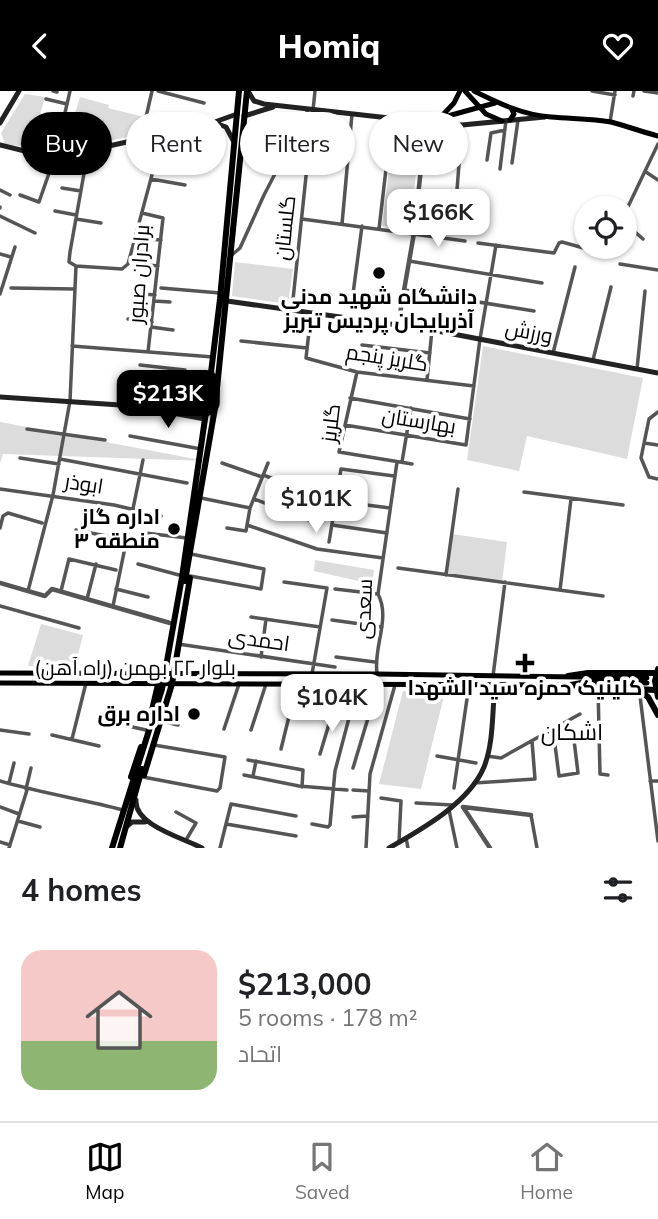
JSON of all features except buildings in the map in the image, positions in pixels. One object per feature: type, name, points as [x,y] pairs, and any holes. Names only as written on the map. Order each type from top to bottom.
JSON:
[{"type":"highway","points":[[133,791],[131,778],[161,674],[179,575],[191,554],[215,408],[231,255],[239,91]]},
{"type":"highway","points":[[120,848],[133,791],[166,690],[187,562],[187,538],[213,357],[234,142],[247,91]]},
{"type":"highway","points":[[112,848],[123,810],[144,777],[172,684],[190,576],[187,562]]},
{"type":"highway","points":[[167,643],[178,645]]},
{"type":"highway","points":[[568,676],[657,670],[658,709]]},
{"type":"highway","points":[[568,685],[635,688],[656,693]]},
{"type":"highway","points":[[635,688],[648,697],[658,715]]},
{"type":"highway","points":[[152,709],[158,714],[164,712]]},
{"type":"highway","points":[[149,720],[154,715],[158,716],[161,722]]},
{"type":"main road","points":[[0,118],[19,91]]},
{"type":"main road","points":[[247,91],[254,101],[336,112]]},
{"type":"main road","points":[[446,112],[463,91],[486,114],[506,120]]},
{"type":"main road","points":[[474,91],[502,105]]},
{"type":"main road","points":[[464,112],[494,103],[550,117]]},
{"type":"main road","points":[[226,120],[279,106]]},
{"type":"main road","points":[[506,120],[514,114],[511,108]]},
{"type":"main road","points":[[468,124],[576,117],[611,122],[658,136]]},
{"type":"main road","points":[[226,127],[234,142]]},
{"type":"main road","points":[[0,145],[21,152]]},
{"type":"main road","name":"ورزش","points":[[227,301],[311,311],[480,338],[658,373]]},
{"type":"main road","points":[[0,397],[135,406],[205,419]]},
{"type":"main road","name":"بلوار ۲۲ بهمن (راه آهن)","points":[[0,673],[493,675],[647,680],[568,685],[0,684]]},
{"type":"main road","points":[[389,848],[454,805],[480,776],[487,756],[495,685]]},
{"type":"main road","points":[[133,791],[138,814],[145,822]]},
{"type":"main road","points":[[126,827],[132,822],[145,822],[202,848]]},
{"type":"street","points":[[66,112],[71,91]]},
{"type":"street","points":[[148,112],[152,91]]},
{"type":"street","points":[[158,91],[204,103]]},
{"type":"street","name":"گلستان","points":[[292,309],[315,91]]},
{"type":"street","points":[[592,91],[615,93],[611,122]]},
{"type":"street","points":[[644,91],[658,93]]},
{"type":"street","points":[[46,99],[68,104]]},
{"type":"street","points":[[231,255],[240,248],[264,195],[311,109]]},
{"type":"street","points":[[512,163],[518,119]]},
{"type":"street","points":[[500,169],[506,120]]},
{"type":"street","points":[[487,160],[491,133],[505,130]]},
{"type":"street","points":[[634,196],[658,143]]},
{"type":"street","points":[[646,172],[658,180]]},
{"type":"street","points":[[20,195],[39,202],[48,175]]},
{"type":"street","points":[[83,175],[69,262],[76,266],[122,269],[128,264],[152,175]]},
{"type":"street","points":[[341,224],[346,175]]},
{"type":"street","points":[[379,229],[385,175]]},
{"type":"street","points":[[398,325],[414,233],[420,175]]},
{"type":"street","points":[[455,216],[458,175]]},
{"type":"street","points":[[151,179],[184,185]]},
{"type":"street","points":[[62,188],[80,191]]},
{"type":"street","points":[[0,190],[10,195]]},
{"type":"street","points":[[55,211],[101,223]]},
{"type":"street","name":"برادران صبور","points":[[142,213],[163,218],[148,352]]},
{"type":"street","points":[[0,216],[35,233]]},
{"type":"street","points":[[302,219],[465,241]]},
{"type":"street","points":[[351,309],[362,226]]},
{"type":"street","points":[[637,234],[643,239]]},
{"type":"street","points":[[135,238],[161,240]]},
{"type":"street","points":[[478,243],[554,253],[559,243],[574,245]]},
{"type":"street","name":"بهارستان","points":[[345,425],[466,445],[496,245]]},
{"type":"street","points":[[0,290],[15,247]]},
{"type":"street","points":[[0,254],[11,257]]},
{"type":"street","points":[[409,261],[542,283]]},
{"type":"street","points":[[137,264],[158,266]]},
{"type":"street","points":[[620,264],[658,270]]},
{"type":"street","points":[[28,591],[53,495],[70,401],[76,266]]},
{"type":"street","points":[[553,353],[575,267]]},
{"type":"street","points":[[593,361],[611,287]]},
{"type":"street","points":[[11,288],[75,289]]},
{"type":"street","points":[[160,288],[220,293]]},
{"type":"street","points":[[404,290],[534,311]]},
{"type":"street","points":[[637,369],[645,291]]},
{"type":"street","points":[[133,293],[155,295]]},
{"type":"street","points":[[154,301],[170,302]]},
{"type":"street","points":[[240,341],[307,348],[311,311]]},
{"type":"street","points":[[128,319],[173,331]]},
{"type":"street","points":[[427,381],[432,330]]},
{"type":"street","points":[[362,345],[430,353]]},
{"type":"street","points":[[72,346],[213,357]]},
{"type":"street","name":"گلریز پنجم","points":[[307,348],[306,358],[357,372],[474,386]]},
{"type":"street","points":[[140,365],[185,370],[182,381],[140,377]]},
{"type":"street","name":"گلریز","points":[[357,372],[339,452],[412,464]]},
{"type":"street","points":[[185,377],[210,380]]},
{"type":"street","points":[[154,387],[182,391],[189,387],[209,389]]},
{"type":"street","points":[[350,398],[470,419]]},
{"type":"street","name":"سعدی","points":[[377,674],[375,662],[382,627],[382,602],[378,594],[395,476],[407,435],[411,408]]},
{"type":"street","points":[[658,412],[649,419],[641,458],[649,477],[658,479]]},
{"type":"street","points":[[27,429],[105,440]]},
{"type":"street","points":[[130,436],[201,449]]},
{"type":"street","points":[[644,443],[658,445]]},
{"type":"street","points":[[20,458],[187,483]]},
{"type":"street","points":[[113,606],[143,460]]},
{"type":"street","points":[[222,463],[336,501],[390,508]]},
{"type":"street","points":[[227,528],[246,531],[250,508],[268,463]]},
{"type":"street","points":[[329,542],[341,469],[395,476]]},
{"type":"street","name":"ابوذر","points":[[0,489],[53,495],[161,516]]},
{"type":"street","points":[[446,575],[458,489]]},
{"type":"street","points":[[524,492],[623,505]]},
{"type":"street","points":[[200,498],[250,508]]},
{"type":"street","points":[[254,499],[312,521]]},
{"type":"street","points":[[560,590],[571,499]]},
{"type":"street","points":[[0,527],[3,516],[8,513],[42,523]]},
{"type":"street","points":[[247,525],[317,549],[383,558]]},
{"type":"street","points":[[332,525],[387,533]]},
{"type":"street","points":[[76,530],[126,540]]},
{"type":"street","points":[[145,533],[187,538]]},
{"type":"street","points":[[190,576],[261,589],[264,569],[191,554]]},
{"type":"street","points":[[61,591],[69,559],[116,570]]},
{"type":"street","points":[[86,599],[96,564]]},
{"type":"street","points":[[138,564],[179,575]]},
{"type":"street","points":[[398,568],[603,596]]},
{"type":"street","points":[[284,582],[327,588],[312,674]]},
{"type":"street","points":[[493,675],[505,582]]},
{"type":"street","points":[[0,583],[45,596],[51,589],[61,591],[170,623]]},
{"type":"street","points":[[116,589],[148,597]]},
{"type":"street","points":[[335,589],[378,594]]},
{"type":"street","points":[[0,606],[79,628]]},
{"type":"street","points":[[251,617],[320,628]]},
{"type":"street","points":[[261,657],[266,619]]},
{"type":"street","points":[[332,620],[382,627]]},
{"type":"street","name":"احمدی","points":[[178,645],[335,667]]},
{"type":"street","points":[[336,657],[375,662]]},
{"type":"street","points":[[72,739],[86,683]]},
{"type":"street","points":[[224,729],[239,684]]},
{"type":"street","points":[[251,730],[266,684]]},
{"type":"street","points":[[281,749],[298,684]]},
{"type":"street","points":[[320,754],[341,684]]},
{"type":"street","points":[[312,824],[330,827],[335,771],[358,684]]},
{"type":"street","points":[[352,768],[378,685]]},
{"type":"street","points":[[366,848],[370,774],[396,685]]},
{"type":"street","points":[[454,788],[469,685]]},
{"type":"street","points":[[598,687],[600,774],[608,775]]},
{"type":"street","points":[[640,696],[658,841]]},
{"type":"street","points":[[487,756],[501,758],[580,714]]},
{"type":"street","points":[[161,722],[178,725]]},
{"type":"street","points":[[119,724],[146,730]]},
{"type":"street","points":[[553,729],[559,776],[578,773],[574,740]]},
{"type":"street","points":[[0,730],[29,734]]},
{"type":"street","points":[[52,735],[99,746]]},
{"type":"street","points":[[473,783],[535,779],[532,741]]},
{"type":"street","points":[[144,777],[217,791],[220,788],[225,757],[153,745]]},
{"type":"street","points":[[437,756],[477,763]]},
{"type":"street","points":[[248,760],[304,771],[302,787]]},
{"type":"street","points":[[253,777],[256,761]]},
{"type":"street","points":[[9,783],[14,763]]},
{"type":"street","points":[[0,842],[10,847],[31,768]]},
{"type":"street","points":[[244,775],[302,787],[347,790]]},
{"type":"street","points":[[0,781],[123,810]]},
{"type":"street","points":[[650,781],[658,781]]},
{"type":"street","points":[[352,790],[369,791]]},
{"type":"street","points":[[381,798],[401,801],[399,842]]},
{"type":"street","points":[[416,803],[531,815],[537,848]]},
{"type":"street","points":[[220,848],[229,806],[234,804],[296,816]]},
{"type":"street","points":[[454,805],[457,848]]},
{"type":"street","points":[[0,807],[19,814]]},
{"type":"street","points":[[463,807],[491,848]]},
{"type":"street","points":[[176,812],[196,823],[186,840]]},
{"type":"street","points":[[353,817],[368,816]]},
{"type":"street","points":[[17,820],[40,827]]},
{"type":"street","points":[[226,824],[296,836]]},
{"type":"street","points":[[406,838],[408,848]]},
{"type":"shaded area","points":[[25,94],[45,97],[41,112],[21,112],[21,146],[5,144],[1,133]]},
{"type":"shaded area","points":[[80,97],[126,112],[126,137],[112,140],[112,112],[76,112]]},
{"type":"shaded area","points":[[388,175],[416,175],[410,229],[382,226]]},
{"type":"shaded area","points":[[235,262],[293,269],[288,304],[232,296]]},
{"type":"shaded area","points":[[483,346],[643,378],[627,459],[527,436],[519,471],[467,460]]},
{"type":"shaded area","points":[[0,422],[206,461],[3,454],[0,463]]},
{"type":"shaded area","points":[[452,534],[507,542],[502,582],[448,575]]},
{"type":"shaded area","points":[[315,560],[374,570],[372,584],[314,571]]},
{"type":"shaded area","points":[[41,624],[83,635],[75,667],[28,666]]},
{"type":"shaded area","points":[[403,691],[445,692],[421,789],[379,784]]},
{"type":"place","name":"دانشگاه شهید مدنی آذربایجان پردیس تبریز","points":[[379,273]]},
{"type":"place","name":"اداره گاز منطقه ۳","points":[[174,529]]},
{"type":"place","name":"کلینیک حمزه سید الشهدا","points":[[525,663]]},
{"type":"place","name":"اداره برق","points":[[194,714]]},
{"type":"district","name":"اشکان","points":[[572,732]]}]
